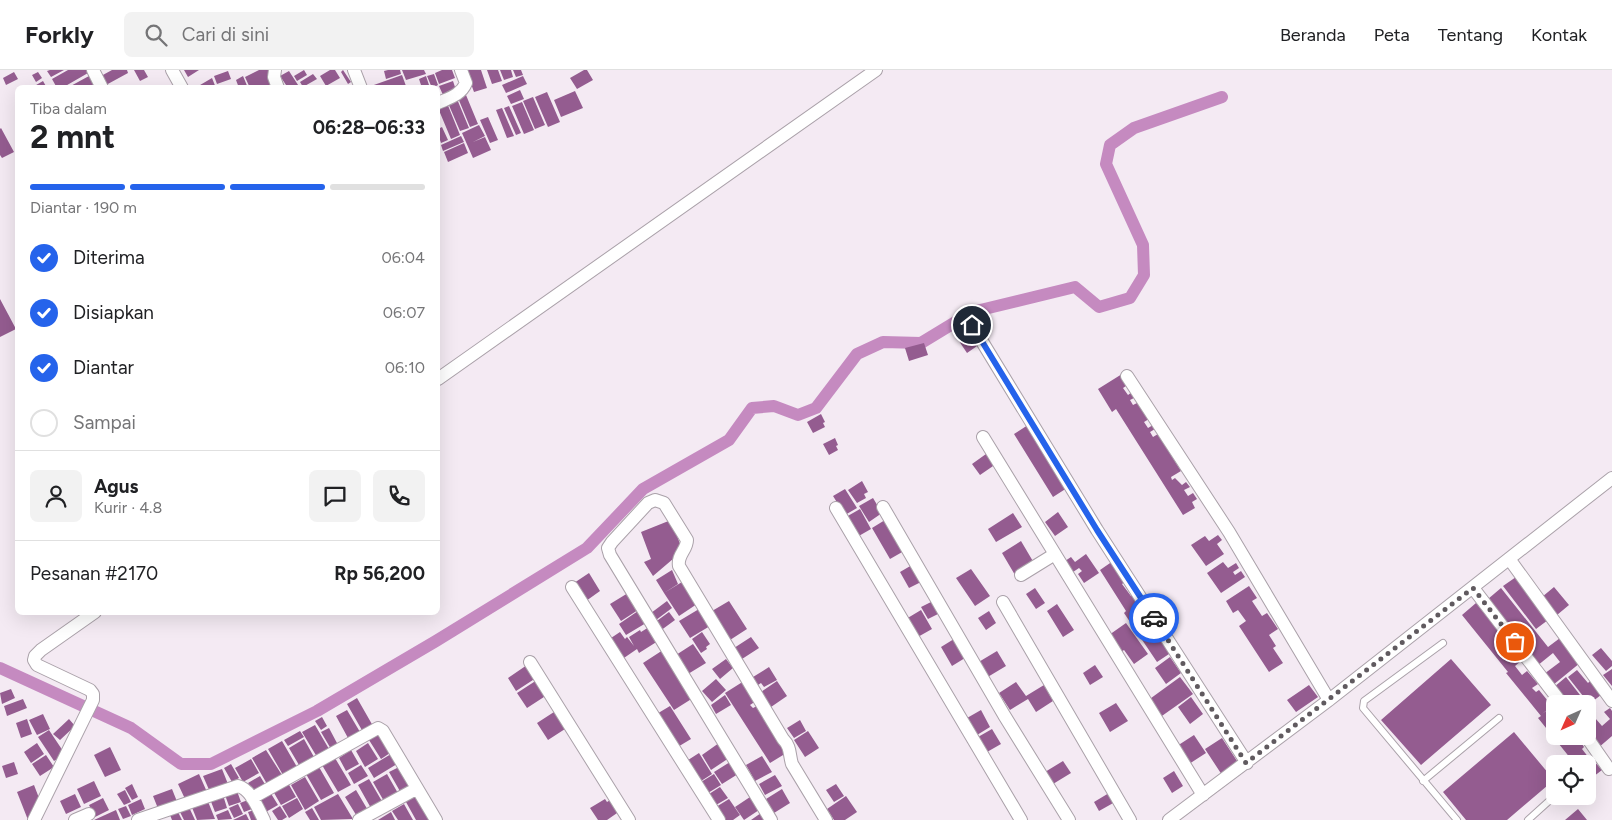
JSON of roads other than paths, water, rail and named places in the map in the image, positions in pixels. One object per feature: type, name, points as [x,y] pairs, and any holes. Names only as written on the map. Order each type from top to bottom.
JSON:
[{"type":"street","points":[[93,70],[100,85]]},
{"type":"street","points":[[172,70],[180,85]]},
{"type":"street","points":[[275,70],[274,77],[277,85]]},
{"type":"street","points":[[354,70],[360,85]]},
{"type":"street","points":[[440,102],[464,90],[466,83],[461,70]]},
{"type":"street","points":[[440,378],[876,70]]},
{"type":"street","points":[[972,325],[1097,530],[1246,763]]},
{"type":"street","points":[[1127,376],[1229,532],[1329,700]]},
{"type":"street","points":[[983,437],[1203,795]]},
{"type":"street","points":[[1169,820],[1329,700],[1477,593],[1514,564],[1612,478]]},
{"type":"street","points":[[771,820],[610,555],[608,548],[612,542],[648,503],[655,500],[664,503],[687,540],[687,545],[679,556],[679,566],[783,739],[788,744],[792,764],[826,820]]},
{"type":"street","points":[[883,507],[999,706],[1069,820]]},
{"type":"street","points":[[836,508],[1021,820]]},
{"type":"street","points":[[1020,576],[1055,554]]},
{"type":"street","points":[[1514,564],[1612,701]]},
{"type":"street","points":[[572,587],[719,820]]},
{"type":"street","points":[[1477,593],[1555,695]]},
{"type":"street","points":[[1003,602],[1130,820]]},
{"type":"street","points":[[34,820],[94,700],[90,690],[38,665],[34,660],[41,650],[91,615]]},
{"type":"street","points":[[530,662],[629,820]]},
{"type":"street","points":[[252,798],[378,728],[382,731],[436,820]]},
{"type":"street","points":[[1592,745],[1609,770]]},
{"type":"street","points":[[138,820],[238,786],[244,788],[252,798],[264,820]]},
{"type":"street","points":[[360,820],[416,789]]},
{"type":"street","points":[[75,820],[89,814]]},
{"type":"lane","points":[[1443,643],[1364,701],[1363,705],[1365,711],[1457,820]]},
{"type":"lane","points":[[1423,780],[1499,718]]},
{"type":"lane","points":[[1528,820],[1546,804]]},
{"type":"waterway","points":[[0,668],[131,728],[181,764],[211,764],[317,711],[436,641],[587,548],[643,489],[729,440],[752,408],[774,406],[798,415],[816,408],[857,354],[883,342],[921,343],[972,312],[1075,287],[1099,307],[1130,298],[1144,275],[1143,245],[1106,164],[1110,145],[1134,128],[1222,97]]}]
